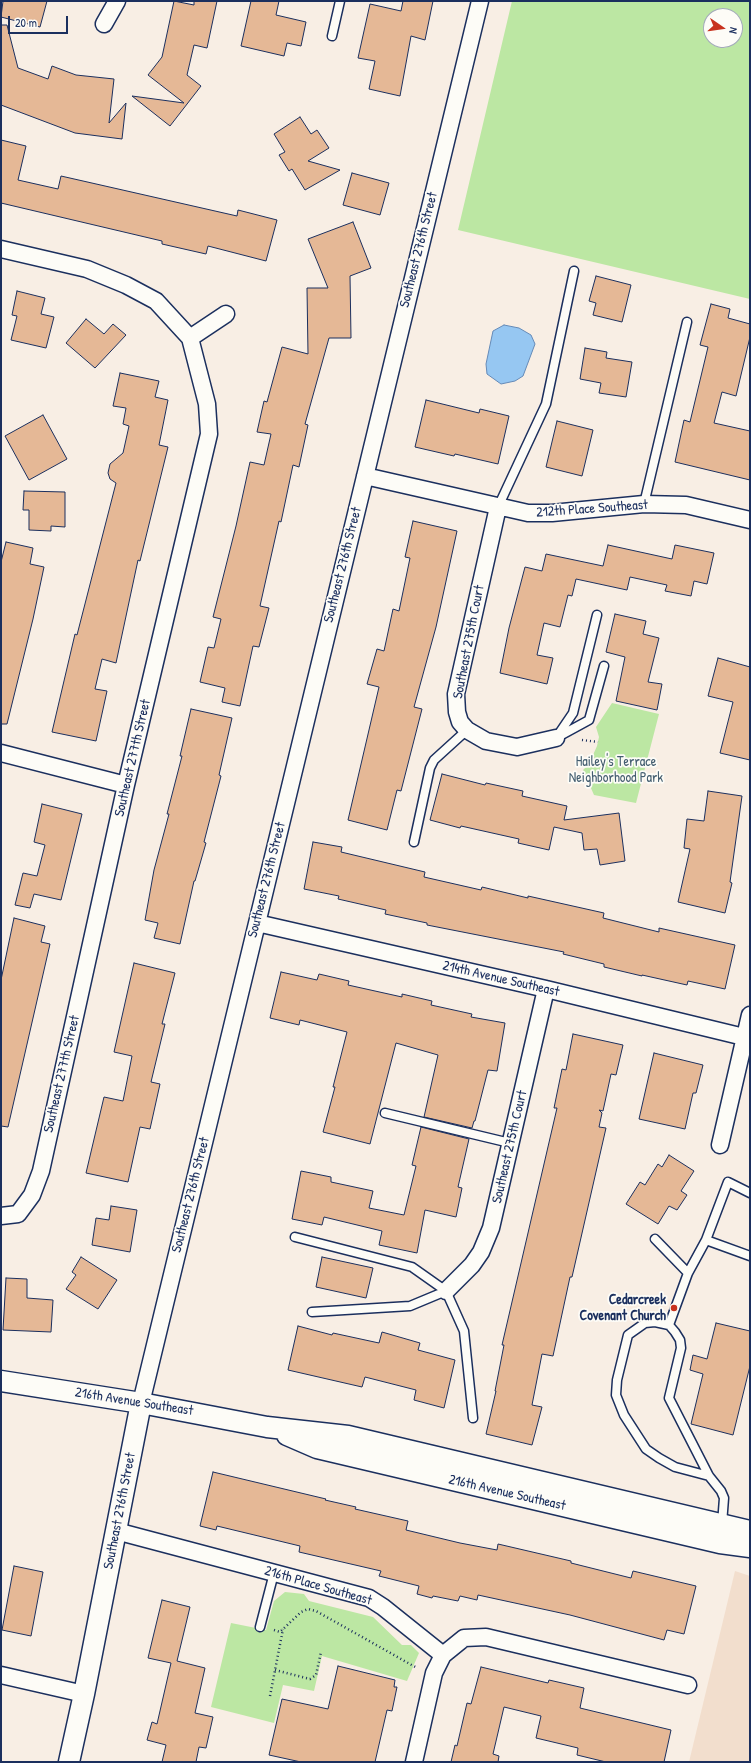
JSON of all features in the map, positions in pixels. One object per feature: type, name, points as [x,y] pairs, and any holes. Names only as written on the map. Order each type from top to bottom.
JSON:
[{"type":"street","points":[[104,24],[117,1]]},
{"type":"street","name":"Southeast 276th Street","points":[[69,1762],[84,1694],[141,1403],[480,1]]},
{"type":"street","points":[[1,249],[87,269],[126,285],[156,301],[190,338],[226,314]]},
{"type":"street","name":"Southeast 277th Street","points":[[1,1216],[18,1214],[32,1195],[40,1170],[126,785],[209,434],[207,404],[190,338]]},
{"type":"street","name":"212th Place Southeast","points":[[365,476],[528,513],[552,514],[644,504],[686,505],[750,520]]},
{"type":"street","name":"Southeast 275th Court","points":[[498,507],[456,694],[456,712],[460,722],[467,730],[486,741],[517,747],[556,738]]},
{"type":"street","points":[[1,753],[126,785]]},
{"type":"street","name":"214th Avenue Southeast","points":[[257,923],[546,989],[744,1037]]},
{"type":"street","name":"Southeast 275th Court","points":[[446,1291],[472,1265],[481,1252],[491,1228],[546,989]]},
{"type":"street","points":[[720,1145],[750,1015]]},
{"type":"street","name":"216th Avenue Southeast","points":[[1,1381],[141,1403],[267,1427],[348,1436],[750,1531]]},
{"type":"street","name":"216th Avenue Southeast","points":[[267,1427],[317,1448],[720,1543],[750,1547]]},
{"type":"street","name":"216th Place Southeast","points":[[116,1531],[369,1598],[384,1607],[443,1655]]},
{"type":"street","points":[[414,1762],[434,1677],[443,1655],[464,1638],[486,1637],[688,1685]]},
{"type":"street","points":[[1,1675],[84,1694]]},
{"type":"lane","points":[[332,36],[340,1]]},
{"type":"lane","points":[[498,507],[546,404],[574,271]]},
{"type":"lane","points":[[644,504],[687,322]]},
{"type":"lane","points":[[556,738],[573,713],[597,615]]},
{"type":"lane","points":[[556,738],[589,720],[604,666]]},
{"type":"lane","points":[[414,842],[430,768],[434,760],[467,730]]},
{"type":"lane","points":[[386,1113],[510,1143]]},
{"type":"lane","points":[[668,1325],[688,1273],[706,1240],[728,1182],[750,1193]]},
{"type":"lane","points":[[295,1237],[412,1267],[446,1291],[464,1331],[473,1418]]},
{"type":"lane","points":[[655,1239],[688,1273]]},
{"type":"lane","points":[[706,1240],[750,1256]]},
{"type":"lane","points":[[312,1312],[410,1306],[446,1291]]},
{"type":"lane","points":[[708,1476],[675,1467],[646,1449],[624,1415],[616,1395],[617,1380],[628,1335],[645,1323],[655,1322],[668,1325],[676,1332],[680,1340],[681,1348],[670,1398],[708,1476],[721,1491],[724,1498],[722,1524]]},
{"type":"lane","points":[[260,1627],[274,1573]]},
{"type":"path","points":[[260,1627],[280,1632],[301,1612],[308,1609],[316,1611],[434,1677]]},
{"type":"path","points":[[270,1696],[283,1629]]},
{"type":"path","points":[[275,1670],[310,1679],[316,1675],[321,1652]]},
{"type":"shaded area","points":[[735,1571],[750,1576],[750,1762],[689,1762]]},
{"type":"green space","points":[[512,1],[750,1],[750,299],[458,230]]},
{"type":"green space","name":"Hailey's Terrace Neighborhood Park","points":[[612,703],[659,714],[636,803],[594,795],[583,770],[589,764],[597,746],[599,737],[596,727]]},
{"type":"green space","points":[[285,1592],[304,1594],[309,1601],[373,1617],[402,1645],[411,1645],[419,1653],[407,1681],[322,1656],[314,1691],[283,1685],[274,1723],[211,1707],[231,1623],[266,1630],[274,1601]]},
{"type":"water","points":[[504,325],[519,328],[531,335],[535,344],[523,376],[515,381],[501,384],[487,374],[486,364],[493,331]]},
{"type":"building","points":[[3,1],[47,1],[40,27],[1,17]]},
{"type":"building","points":[[174,1],[194,5],[194,1],[217,1],[207,48],[194,45],[187,75],[201,86],[170,126],[132,96],[184,103],[148,75],[162,57]]},
{"type":"building","points":[[251,1],[279,1],[276,15],[306,22],[301,46],[287,43],[284,56],[241,46]]},
{"type":"building","points":[[403,1],[433,1],[425,40],[411,36],[400,96],[369,89],[375,61],[358,58],[370,4],[401,11]]},
{"type":"building","points":[[1,25],[7,25],[18,68],[48,79],[52,66],[76,75],[114,79],[109,123],[126,103],[122,139],[75,133],[1,105]]},
{"type":"building","points":[[300,117],[311,134],[317,130],[329,148],[308,161],[340,170],[305,190],[292,169],[289,171],[279,155],[285,152],[274,134]]},
{"type":"building","points":[[1,140],[26,146],[18,180],[58,189],[61,176],[237,216],[238,210],[277,220],[266,261],[208,246],[206,254],[162,244],[162,241],[1,203]]},
{"type":"building","points":[[352,173],[389,183],[380,215],[343,205]]},
{"type":"building","points":[[353,222],[371,268],[350,276],[351,338],[329,338],[305,424],[308,425],[299,467],[293,465],[281,522],[279,521],[260,606],[269,608],[259,647],[253,646],[240,706],[222,702],[225,688],[200,682],[208,647],[214,648],[221,619],[213,617],[236,526],[250,462],[264,465],[271,434],[257,432],[264,401],[267,402],[282,347],[308,354],[307,288],[328,288],[308,239]]},
{"type":"building","points":[[596,276],[631,285],[622,322],[593,315],[596,303],[589,301]]},
{"type":"building","points":[[17,291],[45,298],[41,314],[54,317],[46,348],[11,340],[17,316],[12,315]]},
{"type":"building","points":[[711,304],[730,309],[728,318],[750,324],[750,337],[736,396],[722,392],[714,423],[750,431],[750,480],[675,462],[684,420],[690,422],[708,347],[700,345]]},
{"type":"building","points":[[86,319],[104,334],[113,324],[126,335],[95,368],[66,343]]},
{"type":"building","points":[[585,348],[607,352],[606,358],[632,362],[626,397],[599,393],[601,383],[580,379]]},
{"type":"building","points":[[120,373],[159,381],[155,397],[168,400],[159,445],[168,447],[140,561],[138,560],[116,663],[102,659],[95,689],[107,691],[96,741],[52,732],[75,634],[77,635],[116,483],[110,479],[108,473],[110,464],[123,453],[129,426],[123,424],[126,408],[113,406]]},
{"type":"building","points":[[426,400],[479,413],[480,409],[509,416],[498,464],[415,447]]},
{"type":"building","points":[[43,415],[67,459],[29,480],[5,436]]},
{"type":"building","points":[[557,421],[593,430],[582,476],[546,467]]},
{"type":"building","points":[[24,491],[65,492],[65,527],[51,526],[51,531],[29,530],[29,510],[23,510]]},
{"type":"building","points":[[413,521],[457,531],[436,627],[414,707],[422,709],[401,791],[397,790],[387,830],[348,820],[379,687],[367,684],[377,649],[384,651],[393,609],[399,611],[410,558],[405,557]]},
{"type":"building","points":[[6,542],[33,548],[30,564],[44,567],[33,619],[7,724],[1,724],[1,562]]},
{"type":"building","points":[[608,545],[672,559],[675,545],[714,553],[707,584],[694,581],[691,596],[665,591],[667,585],[630,577],[627,590],[576,579],[572,596],[568,595],[560,627],[544,623],[537,655],[553,658],[547,684],[500,673],[509,628],[525,567],[542,571],[546,554],[603,566]]},
{"type":"building","points":[[615,614],[646,621],[643,634],[659,638],[648,682],[662,684],[657,710],[616,701],[625,657],[606,652]]},
{"type":"building","points":[[718,658],[750,667],[750,760],[720,753],[733,702],[708,696]]},
{"type":"building","points":[[191,709],[232,718],[219,775],[221,776],[204,842],[206,843],[194,881],[180,944],[154,938],[158,923],[145,920],[154,870],[169,814],[167,814],[182,756],[180,756]]},
{"type":"building","points":[[442,774],[485,785],[486,783],[523,791],[522,796],[567,806],[564,820],[619,813],[625,861],[600,865],[597,849],[584,850],[582,833],[554,827],[549,850],[518,843],[519,839],[461,826],[460,828],[430,820]]},
{"type":"building","points":[[708,791],[742,796],[730,882],[732,883],[725,913],[678,902],[690,849],[684,848],[687,819],[704,821]]},
{"type":"building","points":[[42,804],[82,814],[61,900],[34,894],[30,908],[15,905],[23,873],[37,876],[45,845],[34,842]]},
{"type":"building","points":[[313,842],[342,847],[341,852],[425,872],[424,877],[481,890],[482,887],[528,898],[528,896],[604,913],[603,918],[659,932],[659,928],[735,945],[725,989],[688,981],[687,985],[642,976],[604,967],[604,964],[563,954],[564,952],[427,925],[427,923],[385,914],[386,910],[338,899],[339,896],[304,889]]},
{"type":"building","points":[[14,918],[45,926],[41,942],[50,944],[8,1127],[1,1126],[1,980]]},
{"type":"building","points":[[134,963],[175,973],[162,1024],[165,1024],[151,1082],[160,1084],[150,1129],[140,1127],[128,1182],[86,1173],[104,1097],[123,1101],[132,1056],[114,1052]]},
{"type":"building","points":[[281,972],[317,980],[319,974],[349,981],[348,985],[402,997],[402,994],[432,1001],[431,1005],[472,1014],[471,1017],[505,1023],[497,1071],[488,1070],[472,1128],[424,1117],[438,1055],[396,1043],[370,1144],[323,1132],[347,1032],[300,1020],[299,1025],[270,1018]]},
{"type":"building","points":[[573,1034],[623,1045],[616,1075],[611,1074],[603,1111],[599,1110],[602,1113],[599,1127],[606,1128],[572,1277],[570,1277],[553,1356],[542,1354],[532,1405],[542,1407],[532,1445],[486,1434],[496,1391],[504,1345],[502,1345],[557,1108],[554,1108],[562,1069],[566,1070]]},
{"type":"building","points":[[654,1053],[703,1065],[696,1093],[693,1093],[685,1129],[639,1119]]},
{"type":"building","points":[[421,1127],[469,1139],[458,1187],[462,1188],[456,1217],[425,1210],[417,1253],[379,1245],[382,1231],[324,1217],[322,1225],[292,1219],[301,1171],[331,1177],[331,1182],[373,1191],[369,1208],[404,1215],[416,1166],[412,1165]]},
{"type":"building","points":[[669,1155],[694,1171],[681,1191],[687,1195],[677,1210],[669,1206],[658,1224],[626,1204],[640,1182],[645,1185],[658,1164],[662,1167]]},
{"type":"building","points":[[111,1206],[137,1210],[130,1252],[92,1245],[96,1218],[109,1220]]},
{"type":"building","points":[[81,1257],[117,1280],[98,1309],[66,1289],[76,1275],[72,1272]]},
{"type":"building","points":[[322,1257],[373,1268],[366,1298],[316,1287]]},
{"type":"building","points":[[6,1278],[27,1279],[27,1298],[53,1300],[51,1332],[3,1330]]},
{"type":"building","points":[[716,1323],[750,1331],[750,1366],[733,1435],[691,1424],[703,1374],[690,1370],[693,1355],[707,1359]]},
{"type":"building","points":[[298,1326],[332,1335],[333,1333],[379,1343],[382,1332],[420,1343],[418,1350],[455,1360],[444,1408],[414,1400],[416,1390],[365,1377],[362,1387],[288,1370]]},
{"type":"building","points":[[213,1472],[326,1499],[325,1500],[356,1507],[355,1509],[408,1521],[406,1530],[460,1543],[497,1550],[498,1544],[571,1561],[571,1563],[631,1578],[633,1571],[696,1586],[684,1634],[667,1630],[664,1640],[570,1615],[478,1595],[477,1600],[460,1596],[458,1601],[433,1596],[432,1598],[417,1594],[419,1586],[379,1576],[381,1571],[299,1552],[300,1546],[217,1526],[216,1530],[200,1526]]},
{"type":"building","points":[[14,1566],[43,1572],[31,1636],[2,1630]]},
{"type":"building","points":[[162,1600],[190,1607],[177,1661],[205,1668],[195,1713],[213,1717],[206,1748],[199,1747],[196,1762],[162,1762],[166,1745],[147,1740],[152,1722],[157,1724],[171,1663],[148,1658]]},
{"type":"building","points":[[338,1666],[395,1680],[394,1687],[397,1687],[392,1711],[387,1710],[375,1762],[301,1762],[269,1755],[282,1699],[328,1709]]},
{"type":"building","points":[[481,1667],[548,1683],[549,1680],[584,1688],[580,1708],[671,1730],[664,1762],[606,1762],[577,1755],[578,1748],[536,1738],[541,1716],[504,1707],[493,1754],[499,1756],[498,1762],[451,1762],[455,1745],[457,1746],[467,1703],[471,1704]]},
{"type":"place","name":"Cedarcreek Covenant Church","points":[[674,1308]]}]
